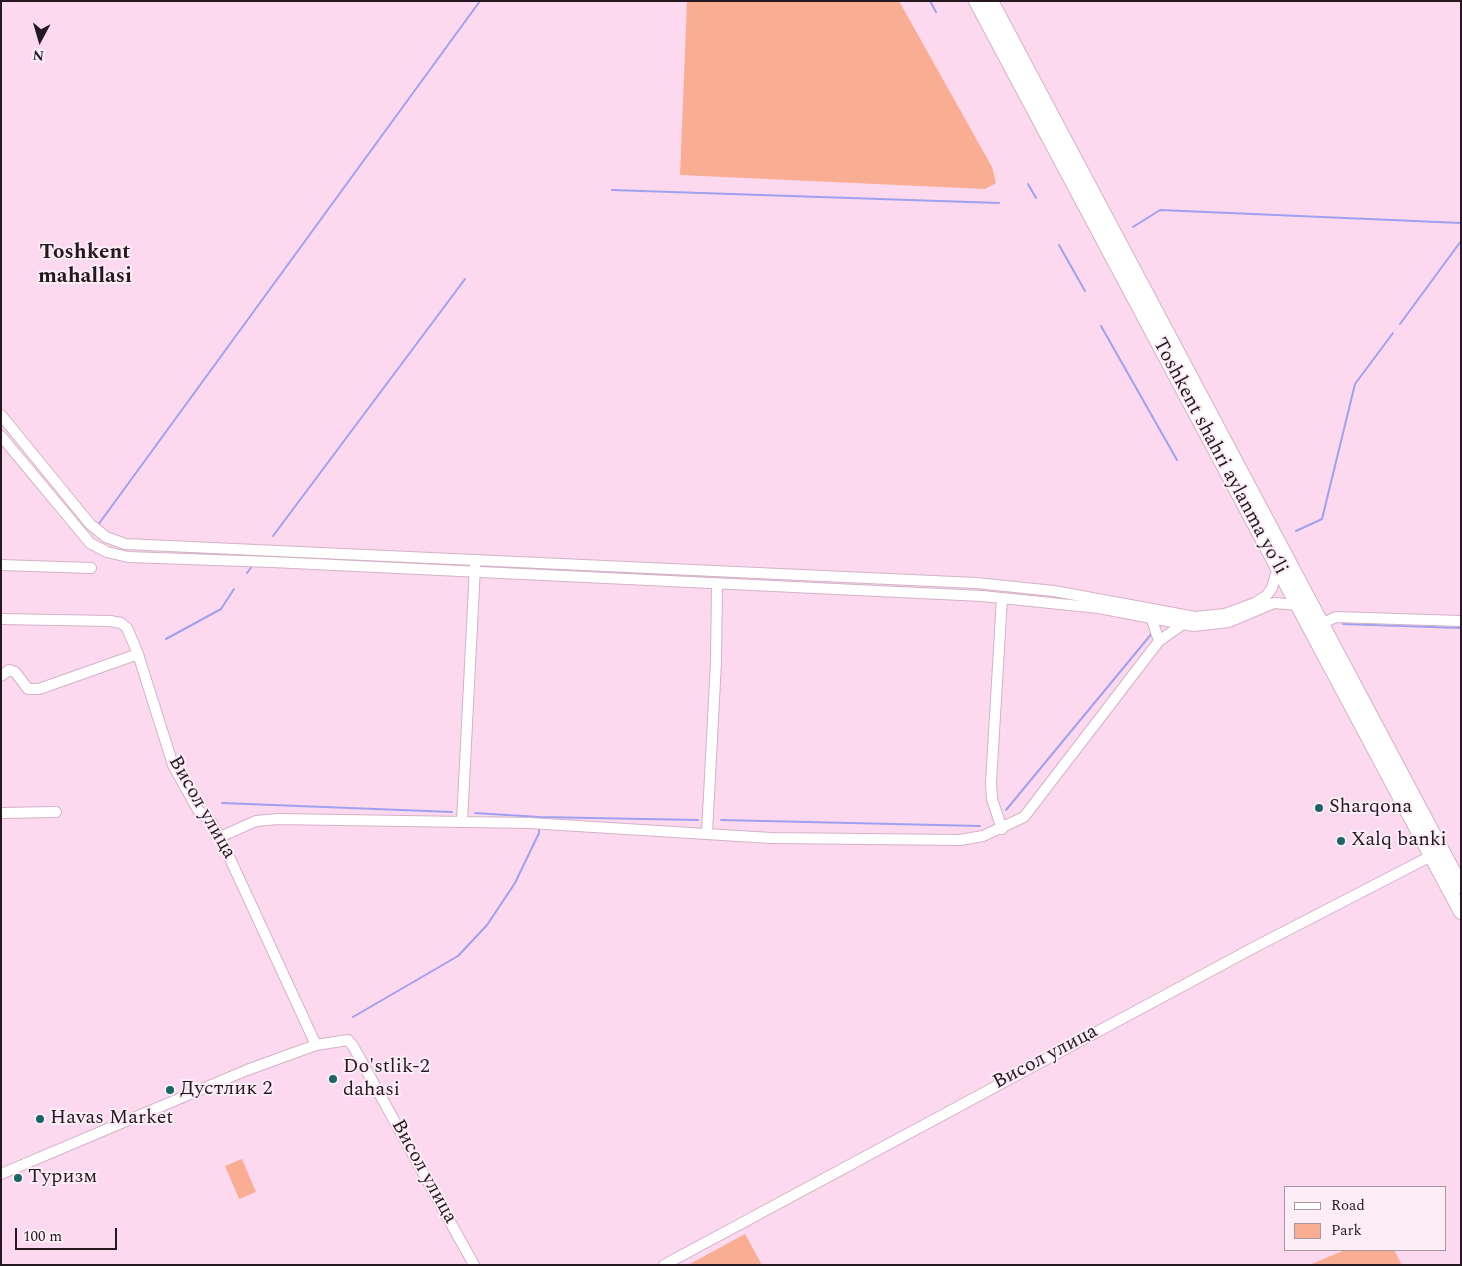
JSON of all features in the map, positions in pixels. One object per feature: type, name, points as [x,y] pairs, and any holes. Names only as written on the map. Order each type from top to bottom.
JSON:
[{"type":"highway","name":"Toshkent shahri aylanma yoʻli","points":[[976,1],[1321,624],[1461,886]]},
{"type":"highway","name":"Toshkent shahri aylanma yoʻli","points":[[991,1],[1182,374],[1278,567],[1461,912]]},
{"type":"street","points":[[1,416],[94,528],[112,540],[125,544],[1008,585],[1062,592],[1184,616],[1206,618],[1232,612],[1261,599],[1272,588],[1278,567]]},
{"type":"street","points":[[1,436],[90,542],[107,552],[123,556],[1002,598],[1071,604],[1203,626],[1228,622],[1274,603],[1298,605]]},
{"type":"street","points":[[123,556],[125,544]]},
{"type":"street","points":[[462,822],[475,561]]},
{"type":"street","points":[[1,565],[91,568]]},
{"type":"street","points":[[819,588],[820,576]]},
{"type":"street","points":[[707,834],[714,708],[717,584]]},
{"type":"street","points":[[1002,598],[991,783],[992,799],[1002,829]]},
{"type":"street","points":[[1151,617],[1159,641]]},
{"type":"street","points":[[1321,624],[1336,617],[1461,621]]},
{"type":"street","name":"Висол улица","points":[[1,619],[121,623],[131,634],[173,765],[198,810],[211,822],[220,836],[316,1044],[348,1040],[354,1046],[474,1265]]},
{"type":"street","points":[[220,836],[256,821],[272,819],[539,823],[771,838],[960,840],[983,836],[1002,829],[1024,817],[1159,641],[1183,624]]},
{"type":"street","points":[[1,676],[9,670],[15,672],[28,689],[39,689],[138,654]]},
{"type":"street","points":[[1,813],[56,812]]},
{"type":"street","name":"Висол улица","points":[[664,1265],[1253,948],[1431,856]]},
{"type":"street","points":[[1,1174],[247,1070],[316,1044]]},
{"type":"green space","points":[[687,1],[899,1],[992,167],[996,183],[985,189],[680,175]]},
{"type":"green space","points":[[242,1159],[256,1192],[239,1199],[225,1166]]},
{"type":"green space","points":[[745,1234],[762,1265],[688,1265]]},
{"type":"green space","points":[[1343,1251],[1395,1251],[1402,1265],[1309,1265]]},
{"type":"waterway","points":[[98,525],[480,1]]},
{"type":"waterway","points":[[930,1],[936,12]]},
{"type":"waterway","points":[[1211,1],[1352,1]]},
{"type":"waterway","points":[[1028,184],[1036,198]]},
{"type":"waterway","points":[[612,190],[999,203]]},
{"type":"waterway","points":[[1133,227],[1160,210],[1461,223]]},
{"type":"waterway","points":[[1400,324],[1461,241]]},
{"type":"waterway","points":[[1059,245],[1085,291]]},
{"type":"waterway","points":[[273,536],[465,279]]},
{"type":"waterway","points":[[1101,326],[1177,460]]},
{"type":"waterway","points":[[1296,531],[1322,519],[1355,384],[1393,333]]},
{"type":"waterway","points":[[247,573],[253,565]]},
{"type":"waterway","points":[[166,639],[221,609],[234,589]]},
{"type":"waterway","points":[[1343,624],[1461,628]]},
{"type":"waterway","points":[[1006,810],[1153,632]]},
{"type":"waterway","points":[[222,803],[452,812]]},
{"type":"waterway","points":[[475,813],[539,817],[698,820]]},
{"type":"waterway","points":[[721,820],[980,826]]},
{"type":"waterway","points":[[353,1017],[458,956],[487,925],[515,883],[539,833],[539,828]]},
{"type":"place","name":"Sharqona","points":[[1319,808]]},
{"type":"place","name":"Xalq banki","points":[[1341,841]]},
{"type":"place","name":"Do'stlik-2 dahasi","points":[[333,1079]]},
{"type":"place","name":"Дустлик 2","points":[[170,1090]]},
{"type":"place","name":"Havas Market","points":[[40,1119]]},
{"type":"place","name":"Туризм","points":[[18,1178]]},
{"type":"district","name":"Toshkent mahallasi","points":[[85,266]]}]
